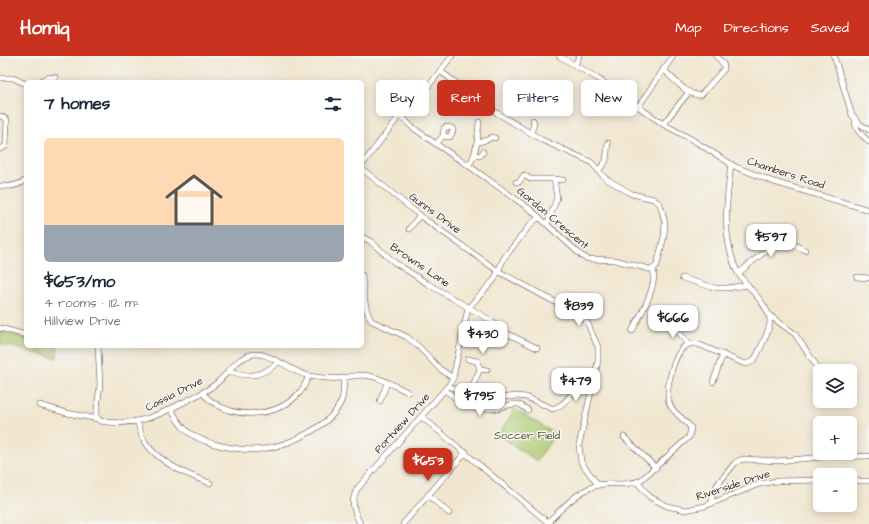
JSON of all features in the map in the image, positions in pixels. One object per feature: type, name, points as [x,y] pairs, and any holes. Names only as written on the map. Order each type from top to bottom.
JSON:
[{"type":"street","points":[[429,85],[452,56]]},
{"type":"street","name":"Chambers Road","points":[[559,56],[575,64],[663,124],[691,139],[731,164],[774,182],[869,210]]},
{"type":"street","points":[[575,64],[579,56]]},
{"type":"street","points":[[638,107],[673,56]]},
{"type":"street","points":[[664,69],[688,92],[696,96],[701,95],[724,69],[722,61],[716,56]]},
{"type":"street","points":[[834,56],[852,115],[869,130]]},
{"type":"street","points":[[440,71],[497,113],[548,143],[591,162],[605,178],[632,194],[654,199],[660,204],[665,223],[664,236],[657,265],[653,268],[650,295],[632,331]]},
{"type":"street","points":[[42,80],[55,77]]},
{"type":"street","points":[[0,78],[13,78],[24,83]]},
{"type":"street","points":[[663,124],[688,92]]},
{"type":"street","points":[[0,116],[7,120],[6,145],[4,148],[0,149]]},
{"type":"street","points":[[364,162],[399,116]]},
{"type":"street","name":"Gordon Crescent","points":[[401,116],[412,127],[516,198],[582,256],[588,259],[615,260],[649,270],[653,268]]},
{"type":"street","points":[[855,119],[855,127],[869,142]]},
{"type":"street","points":[[532,133],[534,123],[533,120]]},
{"type":"street","points":[[468,165],[474,155],[479,122]]},
{"type":"street","points":[[436,144],[443,136]]},
{"type":"street","points":[[477,143],[492,137],[496,138]]},
{"type":"street","points":[[599,170],[606,161],[608,143]]},
{"type":"street","points":[[474,155],[480,156],[484,152]]},
{"type":"street","points":[[731,164],[727,202],[727,225],[730,248],[738,273],[769,314],[795,334],[815,364]]},
{"type":"street","name":"Gunns Drive","points":[[364,171],[420,215],[498,271],[580,314],[588,324],[598,348],[598,360],[579,445],[579,454],[582,462],[598,485]]},
{"type":"street","points":[[516,182],[519,182],[524,175],[530,179],[563,180]]},
{"type":"street","points":[[547,224],[557,198],[554,179]]},
{"type":"street","points":[[0,186],[9,186],[24,182]]},
{"type":"street","points":[[410,229],[420,215]]},
{"type":"street","points":[[468,308],[494,280],[504,258],[531,224],[539,217]]},
{"type":"street","name":"Browns Lane","points":[[364,238],[370,241],[394,262],[490,320],[504,332],[536,348]]},
{"type":"street","points":[[738,273],[766,251],[782,242],[793,244],[805,250]]},
{"type":"street","points":[[857,277],[869,278]]},
{"type":"street","points":[[682,278],[716,288],[748,285]]},
{"type":"street","points":[[364,290],[367,310],[372,321],[407,337],[440,369],[453,378]]},
{"type":"street","name":"Portview Drive","points":[[360,524],[352,502],[356,489],[447,388],[453,378],[468,308]]},
{"type":"street","points":[[422,416],[550,523],[574,498],[586,489],[598,485],[637,482],[646,477],[672,451],[685,442],[691,432],[691,428],[688,422],[670,406],[668,391],[670,376],[676,360],[682,350],[689,344],[700,344],[746,364],[754,360],[769,327],[769,314]]},
{"type":"street","points":[[674,325],[689,344]]},
{"type":"street","points":[[0,328],[24,334]]},
{"type":"street","points":[[98,348],[100,385],[97,412],[98,419]]},
{"type":"street","name":"Cassia Drive","points":[[39,405],[67,413],[98,419],[100,421],[137,421],[155,416],[202,393],[218,382],[240,360],[255,354],[279,362],[309,376],[331,379],[362,375],[372,376],[408,392]]},
{"type":"street","points":[[713,382],[723,354]]},
{"type":"street","points":[[468,359],[477,361],[480,369],[470,392]]},
{"type":"street","points":[[229,371],[252,376],[261,374],[279,362]]},
{"type":"street","points":[[480,369],[487,370]]},
{"type":"street","points":[[202,393],[214,403],[226,409],[243,413],[259,414],[274,410],[289,402],[301,392],[309,376]]},
{"type":"street","points":[[170,409],[185,430],[204,441],[223,447],[249,450],[263,449],[305,436],[324,422],[336,410],[342,400],[344,378]]},
{"type":"street","points":[[380,401],[387,383]]},
{"type":"street","points":[[447,388],[497,398],[517,396],[526,397],[553,409],[566,400],[572,394],[574,388]]},
{"type":"street","points":[[447,388],[455,398],[475,408],[498,409],[515,404],[528,410]]},
{"type":"street","points":[[497,398],[498,409]]},
{"type":"street","points":[[137,421],[142,437],[148,446],[165,462],[180,471],[210,483]]},
{"type":"street","points":[[624,437],[656,468]]},
{"type":"street","points":[[403,524],[466,452]]},
{"type":"street","points":[[712,503],[712,497],[717,485],[735,463],[740,460],[778,461],[869,456]]},
{"type":"street","name":"Riverside Drive","points":[[637,482],[650,496],[667,506],[686,510],[712,503],[768,482],[813,480]]},
{"type":"street","points":[[857,481],[869,481]]},
{"type":"street","points":[[428,495],[449,513]]},
{"type":"green space","points":[[0,331],[24,337],[24,348],[58,348],[57,358],[0,344]]},
{"type":"green space","name":"Soccer Field","points":[[515,409],[555,434],[537,461],[498,435]]}]
